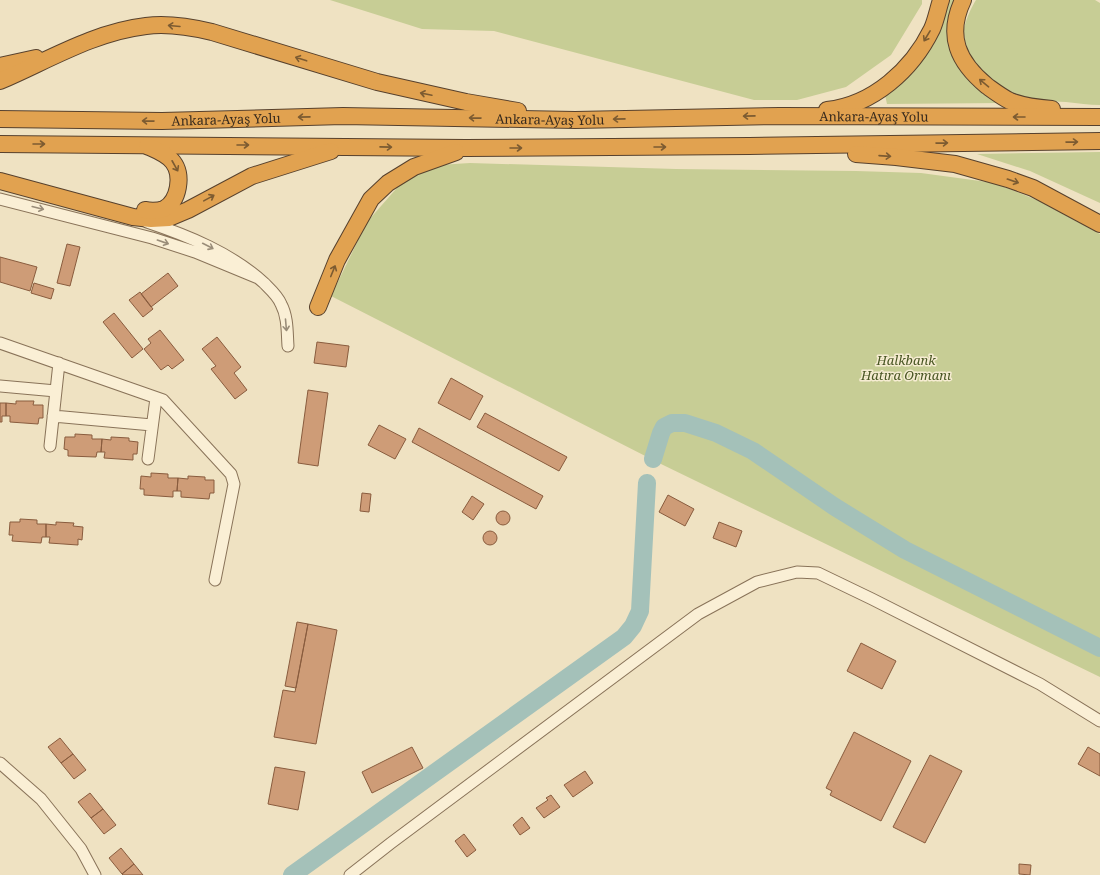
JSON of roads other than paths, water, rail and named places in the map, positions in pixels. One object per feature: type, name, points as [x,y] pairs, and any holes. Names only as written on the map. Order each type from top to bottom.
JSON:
[{"type":"highway","points":[[780,116],[835,109],[858,102],[881,90],[903,70],[919,51],[932,29],[941,0]]},
{"type":"highway","points":[[963,0],[957,14],[955,29],[956,42],[961,57],[979,79],[995,92],[1010,101],[1026,105],[1050,109],[1100,110]]},
{"type":"highway","points":[[0,81],[66,50],[128,28],[166,25],[185,26],[212,32],[341,72],[392,86],[466,102],[575,120]]},
{"type":"highway","points":[[0,66],[66,50]]},
{"type":"highway","name":"Ankara-Ayaş Yolu","points":[[0,119],[162,121],[343,116],[575,120],[780,116],[1100,117]]},
{"type":"highway","name":"Ankara-Ayaş Yolu","points":[[0,144],[466,148],[1100,141]]},
{"type":"highway","points":[[0,174],[140,209],[159,210],[169,205],[176,193],[178,185],[178,171],[176,166],[168,157],[143,145]]},
{"type":"highway","points":[[0,181],[133,217],[151,219],[169,218],[188,210],[244,179],[348,146]]},
{"type":"highway","points":[[749,146],[896,157],[955,164],[1008,179],[1033,188],[1100,224]]},
{"type":"highway","points":[[318,307],[337,260],[371,199],[388,183],[414,167],[466,148]]},
{"type":"street","points":[[0,199],[152,238],[195,252],[258,278]]},
{"type":"street","points":[[133,217],[204,244],[240,263],[273,292],[281,304],[286,318],[288,346]]},
{"type":"street","points":[[0,343],[163,400],[231,474],[234,484],[215,580]]},
{"type":"street","points":[[50,446],[59,363]]},
{"type":"street","points":[[0,386],[56,391]]},
{"type":"street","points":[[148,459],[156,398]]},
{"type":"street","points":[[53,416],[152,425]]},
{"type":"street","points":[[350,875],[698,614],[757,582],[797,572],[818,573],[872,599],[1040,684],[1100,721]]},
{"type":"street","points":[[0,763],[41,799],[81,849],[95,875]]},
{"type":"waterway","points":[[653,459],[664,427],[672,423],[685,423],[716,433],[753,451],[835,507],[905,550],[1100,648]]},
{"type":"waterway","points":[[292,875],[624,637],[633,626],[640,611],[647,483]]},
{"type":"park label","name":"Halkbank Hatıra Ormanı","points":[[906,368]]}]
